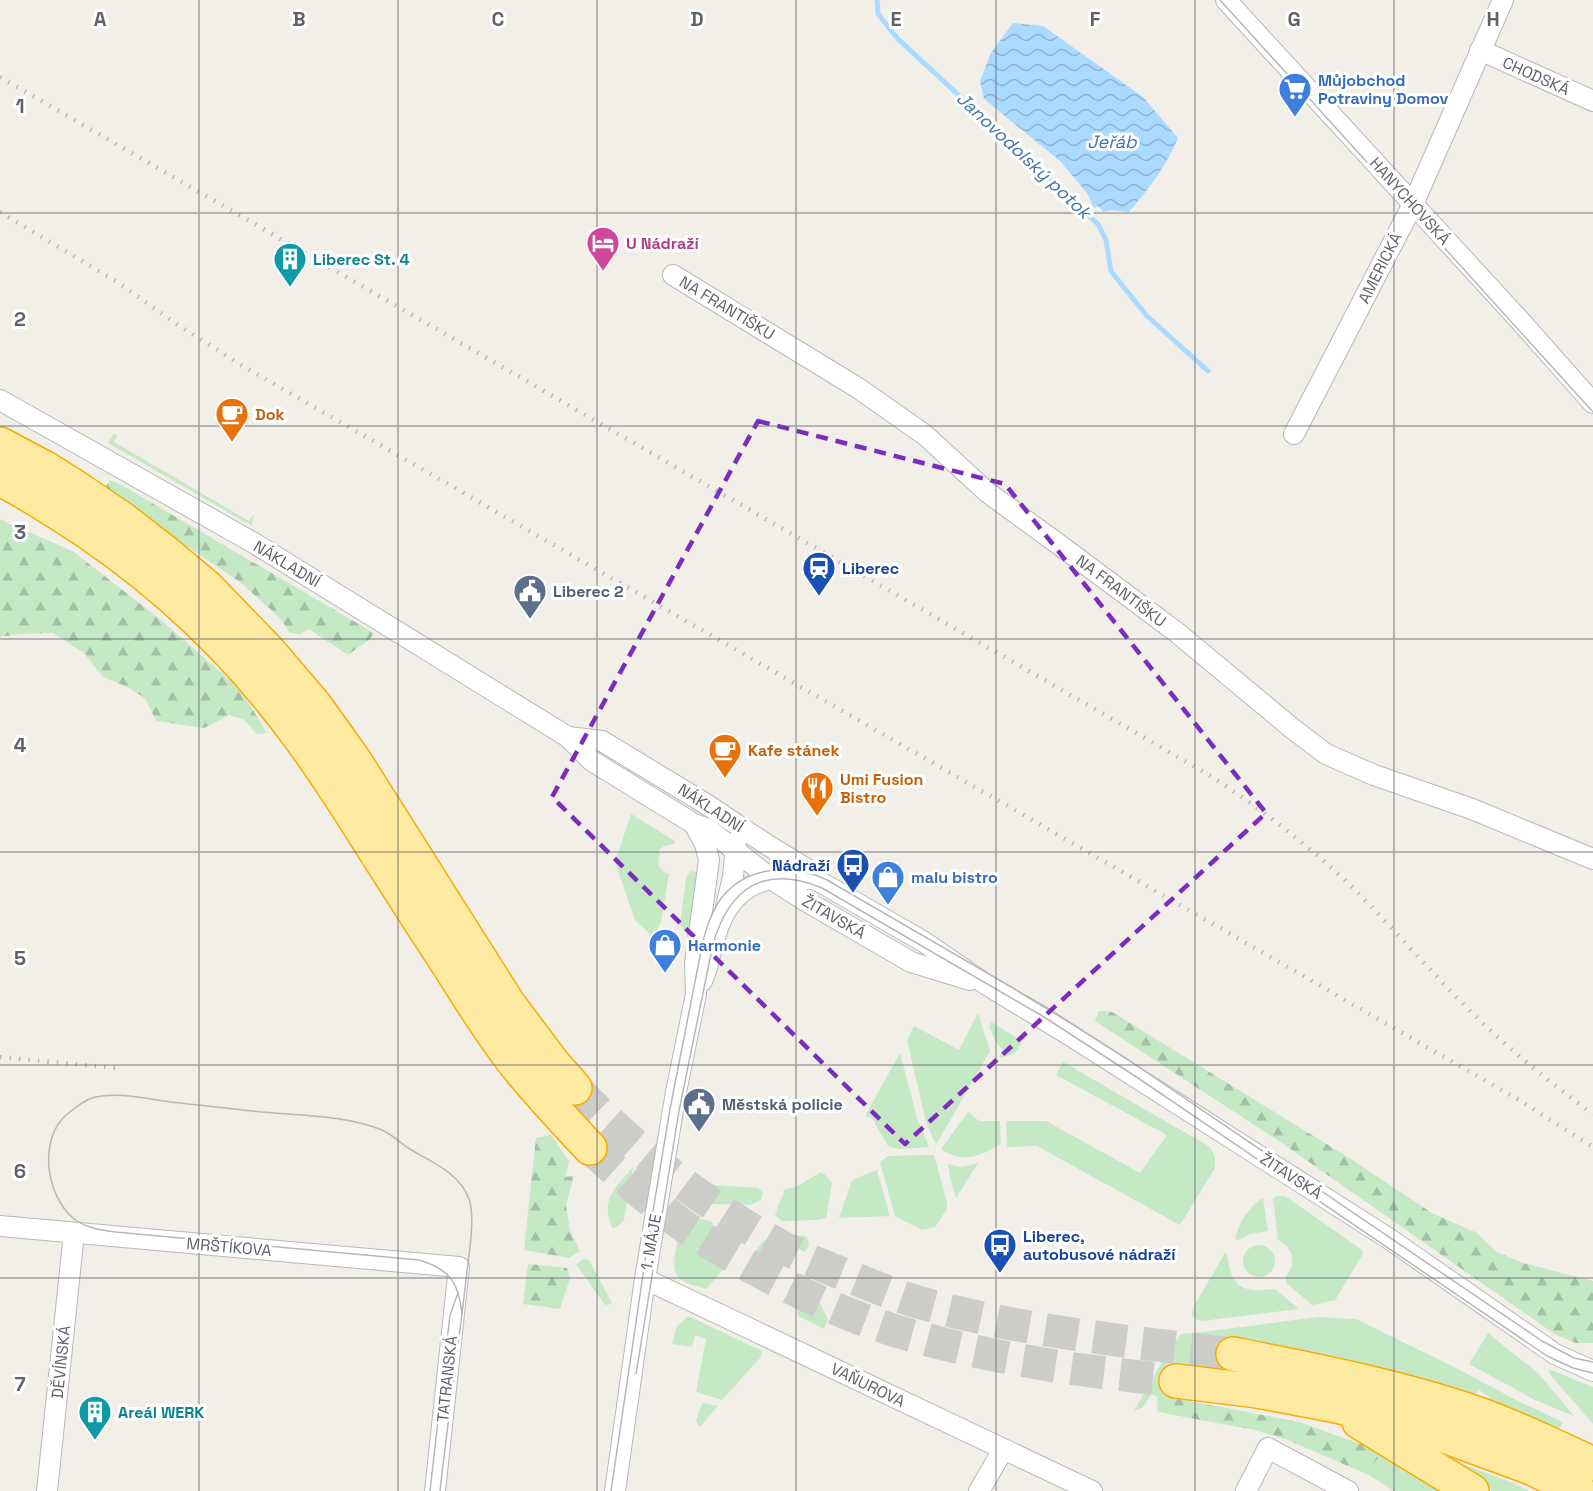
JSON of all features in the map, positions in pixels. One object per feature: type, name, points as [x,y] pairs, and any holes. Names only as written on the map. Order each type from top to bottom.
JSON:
[{"type":"highway","points":[[0,444],[47,469],[124,520],[207,587],[268,650],[315,705],[355,761],[508,1003],[553,1063],[575,1088]]},
{"type":"highway","points":[[0,479],[90,533],[146,575],[175,600],[244,670],[297,732],[333,784],[465,992],[509,1056],[590,1148]]},
{"type":"highway","points":[[0,502],[58,530],[175,600]]},
{"type":"highway","points":[[1233,1354],[1341,1376],[1476,1413],[1593,1464]]},
{"type":"highway","points":[[1176,1381],[1257,1391],[1390,1419],[1528,1467],[1579,1491]]},
{"type":"highway","points":[[1332,1405],[1472,1491]]},
{"type":"street","name":"HANYCHOVSKÁ","points":[[1226,0],[1593,403]]},
{"type":"street","name":"AMERICKÁ","points":[[1294,434],[1413,204],[1503,0]]},
{"type":"street","name":"CHODSKÁ","points":[[1480,50],[1593,100]]},
{"type":"street","name":"NA FRANTIŠKU","points":[[673,275],[858,388],[925,435],[987,492],[1175,631],[1326,754],[1374,775],[1472,809],[1593,859]]},
{"type":"street","name":"NÁKLADNÍ","points":[[0,400],[254,543],[568,736],[592,761],[694,824]]},
{"type":"street","name":"NÁKLADNÍ","points":[[568,736],[602,741],[807,869],[815,879]]},
{"type":"street","name":"1. MÁJE","points":[[696,994],[707,973],[715,934],[725,911],[733,877],[734,832],[721,814]]},
{"type":"street","name":"1. MÁJE","points":[[615,1491],[645,1279],[676,1092],[696,994],[695,963],[709,860],[708,850],[694,824]]},
{"type":"street","name":"ŽITAVSKÁ","points":[[694,824],[708,829],[735,847],[781,885],[911,962],[987,986]]},
{"type":"street","points":[[708,873],[718,856],[735,847],[756,842],[769,846]]},
{"type":"street","name":"1. MÁJE","points":[[725,911],[740,894],[757,886],[781,885],[815,879]]},
{"type":"street","name":"ŽITAVSKÁ","points":[[815,879],[924,942],[987,986],[1071,1036],[1388,1238],[1555,1354],[1593,1371]]},
{"type":"street","name":"MRŠTÍKOVA","points":[[0,1226],[459,1267]]},
{"type":"street","name":"DĚVÍNSKÁ","points":[[47,1491],[74,1233]]},
{"type":"street","name":"TATRANSKÁ","points":[[435,1491],[459,1267]]},
{"type":"street","name":"VAŇUROVA","points":[[645,1279],[1092,1491]]},
{"type":"street","points":[[1246,1491],[1268,1448],[1348,1491]]},
{"type":"street","points":[[979,1491],[1003,1450]]},
{"type":"highlighted area","points":[[758,421],[1005,484],[1266,813],[905,1144],[552,797]]},
{"type":"green space","points":[[114,433],[117,436],[114,442],[249,521],[254,514],[252,526],[108,443]]},
{"type":"green space","points":[[110,480],[374,633],[370,639],[348,655],[309,629],[300,634],[290,633],[280,618],[240,582],[110,494],[106,486]]},
{"type":"green space","points":[[0,519],[74,552],[162,621],[240,689],[267,733],[257,734],[243,719],[229,715],[204,728],[156,721],[145,698],[103,677],[84,653],[53,633],[0,637]]},
{"type":"green space","points":[[631,814],[675,841],[674,844],[664,846],[658,851],[659,866],[669,874],[661,921],[654,938],[635,920],[615,862]]},
{"type":"green space","points":[[692,871],[700,873],[688,936],[680,924],[686,879]]},
{"type":"green space","points":[[1099,1011],[1112,1012],[1346,1156],[1432,1213],[1477,1233],[1497,1252],[1523,1263],[1593,1281],[1593,1343],[1576,1343],[1556,1335],[1279,1141],[1095,1021]]},
{"type":"green space","points":[[978,1013],[990,1051],[936,1145],[926,1122],[907,1040],[914,1026],[959,1050]]},
{"type":"green space","points":[[991,1022],[1022,1041],[1013,1054],[999,1057],[1003,1049],[997,1044],[989,1027]]},
{"type":"green space","points":[[900,1053],[917,1118],[929,1147],[898,1149],[888,1146],[872,1118],[865,1116]]},
{"type":"green space","points":[[1063,1062],[1210,1147],[1215,1157],[1215,1168],[1180,1225],[1037,1146],[1007,1147],[1006,1121],[1046,1121],[1140,1173],[1167,1135],[1056,1075]]},
{"type":"green space","points":[[968,1112],[979,1121],[1000,1121],[1001,1144],[971,1157],[948,1154],[941,1149]]},
{"type":"green space","points":[[551,1135],[569,1161],[565,1177],[574,1176],[566,1205],[570,1231],[580,1251],[569,1258],[524,1250],[536,1138]]},
{"type":"green space","points":[[934,1155],[947,1209],[935,1227],[922,1230],[895,1216],[880,1162],[888,1156]]},
{"type":"green space","points":[[978,1163],[956,1198],[948,1164],[961,1167]]},
{"type":"green space","points":[[633,1167],[624,1220],[614,1228],[609,1217],[609,1201]]},
{"type":"green space","points":[[877,1170],[890,1216],[839,1218],[852,1180]]},
{"type":"green space","points":[[821,1172],[832,1183],[826,1218],[782,1221],[775,1215],[785,1189],[796,1187]]},
{"type":"green space","points":[[713,1185],[758,1188],[763,1193],[761,1200],[750,1205],[712,1204]]},
{"type":"green space","points":[[1285,1196],[1362,1250],[1363,1254],[1335,1300],[1313,1305],[1287,1284],[1286,1278],[1292,1265],[1292,1256],[1286,1245],[1278,1240],[1273,1198]]},
{"type":"green space","points":[[1263,1199],[1268,1231],[1250,1234],[1239,1240],[1235,1239],[1245,1216]]},
{"type":"green space","points":[[693,1219],[711,1221],[733,1255],[706,1289],[679,1278],[674,1267],[682,1226]]},
{"type":"green space","points":[[794,1235],[807,1238],[809,1244],[805,1252],[789,1244]]},
{"type":"green space","points":[[775,1236],[782,1242],[782,1248],[759,1266],[755,1264],[753,1257],[759,1246]]},
{"type":"green space","points":[[1259,1245],[1270,1250],[1275,1261],[1270,1272],[1259,1277],[1248,1272],[1243,1261],[1248,1250]]},
{"type":"green space","points":[[1225,1253],[1235,1281],[1240,1286],[1254,1290],[1275,1289],[1299,1309],[1202,1321],[1195,1319],[1192,1315],[1193,1308]]},
{"type":"green space","points":[[584,1259],[589,1260],[612,1303],[605,1305],[576,1264]]},
{"type":"green space","points":[[528,1264],[567,1268],[570,1278],[560,1309],[523,1304]]},
{"type":"green space","points":[[803,1292],[812,1295],[822,1306],[828,1320],[824,1329],[798,1316],[797,1303]]},
{"type":"green space","points":[[688,1316],[762,1351],[760,1358],[722,1400],[696,1392],[706,1339],[695,1335],[692,1347],[672,1344],[677,1326]]},
{"type":"green space","points":[[1319,1317],[1356,1319],[1562,1422],[1561,1427],[1555,1428],[1493,1403],[1479,1390],[1474,1395],[1410,1375],[1334,1356],[1235,1339],[1230,1374],[1177,1367],[1174,1415],[1157,1411],[1158,1397],[1152,1394],[1143,1407],[1134,1411],[1163,1360],[1181,1334]]},
{"type":"green space","points":[[1488,1333],[1538,1373],[1574,1416],[1535,1400],[1469,1364]]},
{"type":"green space","points":[[1549,1369],[1593,1387],[1593,1424],[1549,1373]]},
{"type":"green space","points":[[1174,1398],[1299,1422],[1383,1452],[1372,1465],[1369,1475],[1285,1439],[1255,1430],[1174,1415]]},
{"type":"green space","points":[[702,1403],[718,1406],[700,1427],[696,1421]]},
{"type":"green space","points":[[1383,1451],[1456,1491],[1394,1491],[1369,1475],[1372,1465]]},
{"type":"green space","points":[[1432,1453],[1508,1481],[1530,1491],[1492,1491]]},
{"type":"water","name":"Jeřáb","points":[[1013,23],[1043,26],[1143,97],[1178,138],[1157,177],[1129,212],[1110,210],[1103,212],[1060,161],[984,99],[980,81],[991,53]]},
{"type":"waterway","name":"Janovodolský potok","points":[[877,0],[878,14],[898,39],[1098,224],[1106,240],[1111,271],[1147,316],[1208,371]]},
{"type":"waterway","points":[[1090,193],[1095,205]]},
{"type":"tunnel","points":[[575,1088],[634,1144],[697,1194],[765,1237],[835,1271],[905,1298],[1006,1323],[1233,1354]]},
{"type":"tunnel","points":[[590,1148],[654,1203],[693,1232],[746,1264],[809,1297],[853,1316],[921,1338],[990,1354],[1068,1368],[1176,1381]]},
{"type":"tram line","points":[[1220,0],[1593,412]]},
{"type":"tram line","points":[[611,1491],[670,1109],[703,941],[714,910],[735,884],[764,872],[779,870],[812,874],[827,880],[1049,1009],[1130,1061],[1542,1341],[1574,1358],[1593,1362]]},
{"type":"tram line","points":[[636,1374],[679,1111],[713,944],[720,924],[740,895],[752,886],[767,880],[783,879],[802,881],[822,888],[1044,1017],[1138,1078],[1547,1356],[1573,1368],[1593,1373]]},
{"type":"tram line","points":[[440,1491],[460,1333],[472,1228],[469,1199],[465,1190],[452,1175],[382,1130],[366,1125],[332,1118],[260,1112],[133,1096],[114,1095],[87,1100],[65,1116],[51,1140],[49,1168],[52,1183],[64,1208],[73,1218],[83,1224],[116,1232],[419,1260],[438,1268],[451,1279],[458,1294],[462,1315]]},
{"type":"tram line","points":[[430,1491],[450,1315],[458,1293]]},
{"type":"railway","points":[[0,77],[1209,775],[1265,814],[1318,856],[1352,887],[1488,1028],[1539,1073],[1593,1114]]},
{"type":"railway","points":[[0,212],[117,282],[178,325],[241,365],[1519,1100],[1593,1147]]},
{"type":"railway","points":[[0,1057],[115,1068]]},
{"type":"place","name":"Můjobchod Potraviny Domov","points":[[1295,118]]},
{"type":"place","name":"U Nádraží","points":[[603,272]]},
{"type":"place","name":"Liberec St. 4","points":[[290,288]]},
{"type":"place","name":"Dok","points":[[232,443]]},
{"type":"place","name":"Liberec","points":[[819,597]]},
{"type":"place","name":"Liberec 2","points":[[530,620]]},
{"type":"place","name":"Kafe stánek","points":[[725,779]]},
{"type":"place","name":"Umi Fusion Bistro","points":[[817,817]]},
{"type":"place","name":"Nádraží","points":[[853,894]]},
{"type":"place","name":"malu bistro","points":[[888,906]]},
{"type":"place","name":"Harmonie","points":[[665,974]]},
{"type":"place","name":"Městská policie","points":[[699,1133]]},
{"type":"place","name":"Liberec, autobusové nádraží","points":[[1000,1274]]},
{"type":"place","name":"Areál WERK","points":[[95,1441]]}]
